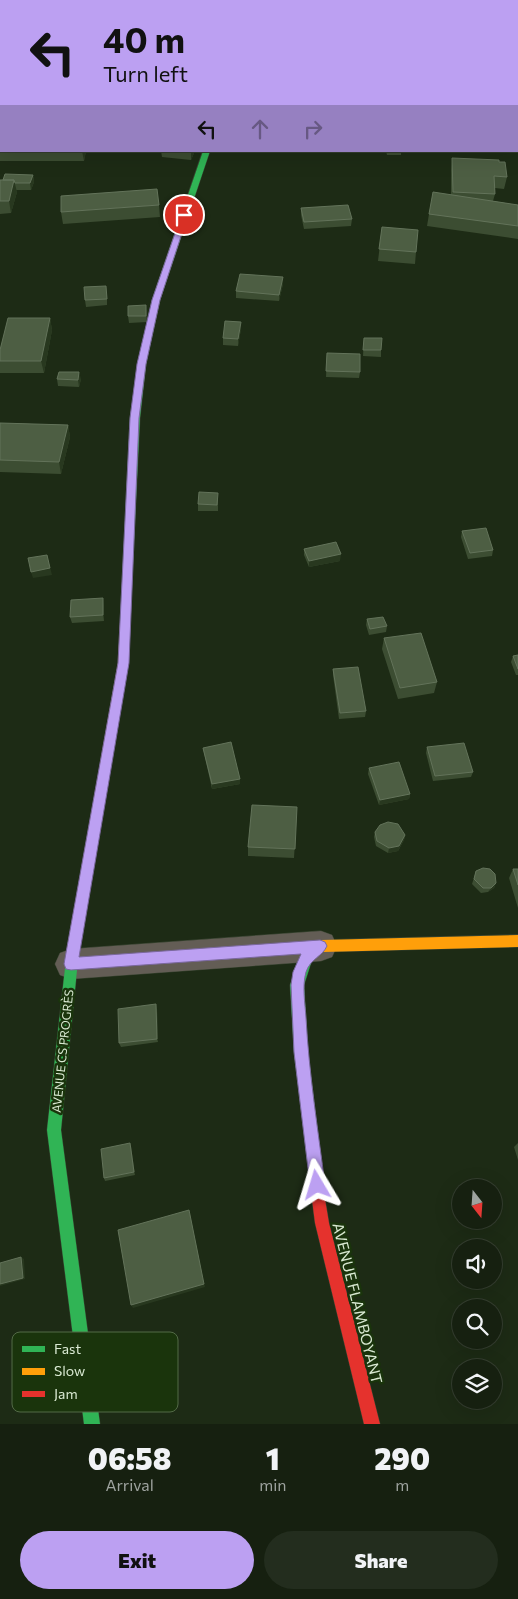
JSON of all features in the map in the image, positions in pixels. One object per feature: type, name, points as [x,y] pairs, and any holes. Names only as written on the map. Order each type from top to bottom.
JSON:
[{"type":"street","name":"AVENUE CS PROGRÈS","points":[[80,1332],[54,1130],[71,964],[123,663],[135,418],[142,364],[156,300],[207,152]]},
{"type":"street","points":[[71,964],[320,946],[518,940]]},
{"type":"street","name":"AVENUE FLAMBOYANT","points":[[320,946],[307,956],[297,985],[301,1052],[322,1224],[372,1424]]},
{"type":"building","points":[[452,158],[499,160],[499,162],[505,162],[507,177],[494,176],[495,194],[453,192]]},
{"type":"building","points":[[5,174],[33,175],[30,183],[15,183],[14,180],[3,180]]},
{"type":"building","points":[[0,180],[14,180],[9,201],[0,201]]},
{"type":"building","points":[[157,189],[159,205],[61,212],[61,196]]},
{"type":"building","points":[[433,192],[518,205],[518,226],[429,214]]},
{"type":"building","points":[[348,205],[352,219],[304,222],[301,208]]},
{"type":"building","points":[[382,227],[418,230],[416,252],[379,249]]},
{"type":"building","points":[[240,274],[283,277],[279,295],[236,291]]},
{"type":"building","points":[[106,286],[107,299],[85,300],[84,287]]},
{"type":"building","points":[[146,305],[146,316],[128,316],[128,306]]},
{"type":"building","points":[[8,318],[50,318],[41,361],[0,361],[0,350]]},
{"type":"building","points":[[225,321],[241,322],[238,339],[223,338]]},
{"type":"building","points":[[364,338],[382,338],[381,350],[363,350]]},
{"type":"building","points":[[327,353],[360,354],[360,372],[326,371]]},
{"type":"building","points":[[59,372],[79,372],[78,380],[57,379]]},
{"type":"building","points":[[0,423],[68,425],[59,462],[0,460]]},
{"type":"building","points":[[199,492],[218,493],[217,505],[198,504]]},
{"type":"building","points":[[486,528],[493,550],[470,553],[462,531]]},
{"type":"building","points":[[336,542],[341,554],[309,561],[304,549]]},
{"type":"building","points":[[47,555],[50,568],[31,572],[28,558]]},
{"type":"building","points":[[103,598],[103,615],[70,617],[71,600]]},
{"type":"building","points":[[383,617],[387,626],[370,629],[367,619]]},
{"type":"building","points":[[421,633],[437,682],[400,688],[384,638]]},
{"type":"building","points":[[518,655],[518,669],[513,656]]},
{"type":"building","points":[[358,667],[366,711],[340,713],[333,669]]},
{"type":"building","points":[[231,742],[240,779],[212,784],[203,748]]},
{"type":"building","points":[[464,743],[473,772],[435,776],[427,747]]},
{"type":"building","points":[[399,762],[410,794],[380,800],[369,768]]},
{"type":"building","points":[[252,805],[297,807],[295,849],[248,847]]},
{"type":"building","points":[[388,822],[398,824],[405,835],[399,846],[389,848],[377,841],[375,832],[380,825]]},
{"type":"building","points":[[483,868],[490,869],[495,874],[496,883],[491,888],[483,888],[474,879],[476,871]]},
{"type":"building","points":[[513,869],[518,869],[518,885]]},
{"type":"building","points":[[156,1004],[157,1039],[119,1043],[118,1009]]},
{"type":"building","points":[[130,1143],[134,1172],[104,1178],[101,1149]]},
{"type":"building","points":[[189,1210],[204,1284],[131,1305],[118,1230]]},
{"type":"building","points":[[21,1257],[23,1278],[0,1284],[0,1263]]},
{"type":"traffic: fast","points":[[125,624],[135,418],[142,364],[156,300],[207,152]]},
{"type":"traffic: fast","points":[[73,950],[54,1130],[80,1332]]},
{"type":"traffic: fast","points":[[313,952],[307,956],[297,985],[301,1052],[318,1192]]},
{"type":"traffic: fast","points":[[90,1412],[92,1424]]},
{"type":"traffic: slow","points":[[73,950],[123,663],[125,624]]},
{"type":"traffic: slow","points":[[313,952],[321,946],[518,941]]},
{"type":"traffic: jam","points":[[318,1192],[322,1223],[372,1424]]},
{"type":"route","points":[[184,215],[156,300],[142,364],[135,418],[130,493],[123,663],[71,964],[320,946],[307,956],[297,985],[301,1052],[317,1185]]}]
